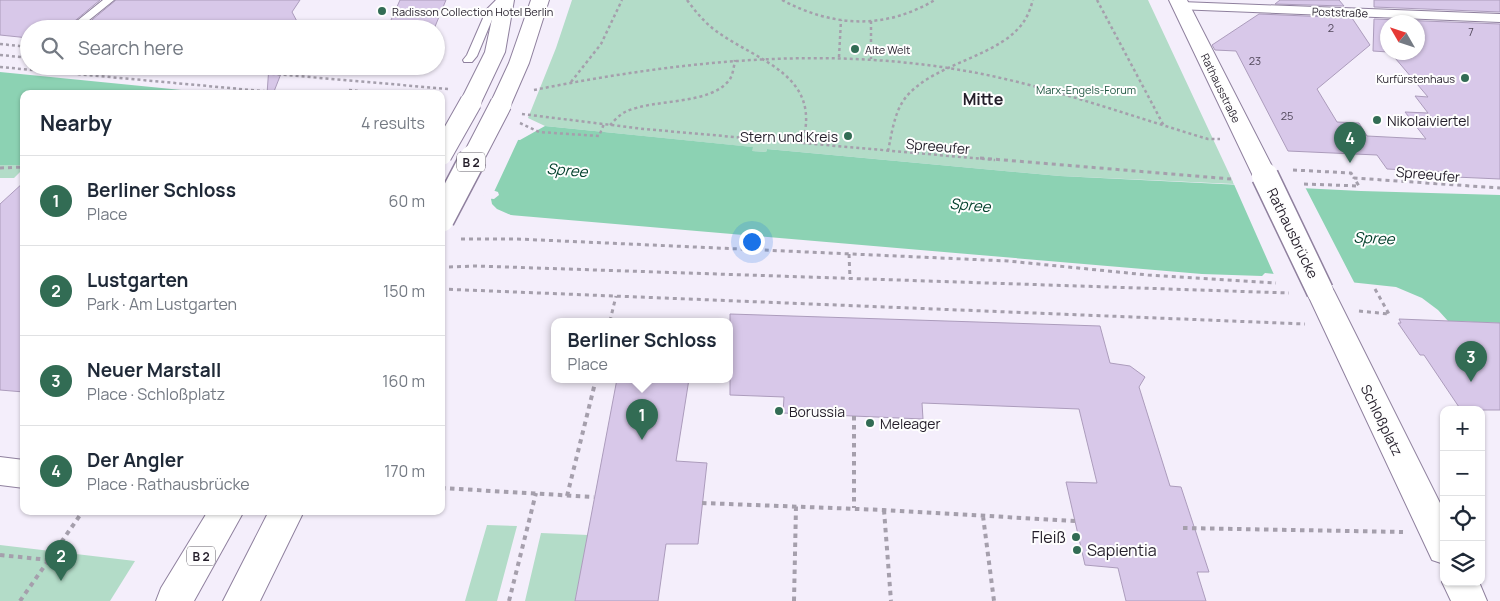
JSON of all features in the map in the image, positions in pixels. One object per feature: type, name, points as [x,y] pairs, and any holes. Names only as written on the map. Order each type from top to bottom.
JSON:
[{"type":"main road","name":"B 2","points":[[445,148],[471,102],[495,52],[503,0]]},
{"type":"main road","name":"B 2","points":[[445,212],[509,108],[520,64],[540,0]]},
{"type":"main road","name":"Rathausstraße","points":[[1179,3],[1276,173]]},
{"type":"main road","name":"Rathausbrücke","points":[[1276,173],[1320,291]]},
{"type":"main road","name":"Schloßplatz","points":[[1320,291],[1441,541]]},
{"type":"main road","points":[[0,471],[20,474]]},
{"type":"main road","name":"B 2","points":[[174,601],[225,515]]},
{"type":"main road","points":[[241,601],[285,515]]},
{"type":"main road","points":[[1462,586],[1469,601]]},
{"type":"street","name":"Poststraße","points":[[1179,3],[1500,18]]},
{"type":"lane","points":[[83,20],[109,0]]},
{"type":"lane","points":[[468,60],[472,56],[492,9],[503,0]]},
{"type":"path","points":[[571,82],[584,69],[598,48],[622,0]]},
{"type":"path","points":[[687,0],[701,19],[714,30],[765,58],[797,87],[803,102],[807,123],[802,144]]},
{"type":"path","points":[[782,0],[808,12],[841,20],[871,21],[908,14],[935,0]]},
{"type":"path","points":[[888,151],[895,120],[906,97],[914,89],[946,68],[980,53],[1007,37],[1027,16],[1033,0]]},
{"type":"path","points":[[1097,0],[1164,126]]},
{"type":"path","points":[[839,57],[841,20]]},
{"type":"path","points":[[871,21],[871,59]]},
{"type":"path","points":[[0,44],[20,46]]},
{"type":"path","points":[[0,56],[20,58]]},
{"type":"path","points":[[528,91],[670,66],[765,58],[839,57],[871,59],[946,68],[1009,80],[1208,139]]},
{"type":"path","points":[[610,125],[615,118],[628,108],[650,103],[691,99],[715,90],[732,78],[736,69],[735,60]]},
{"type":"path","points":[[0,67],[20,69]]},
{"type":"path","points":[[97,75],[252,90]]},
{"type":"path","points":[[284,75],[448,89]]},
{"type":"path","name":"Spreeufer","points":[[509,108],[644,129],[802,144],[1231,179]]},
{"type":"path","points":[[531,129],[539,132],[599,136],[604,124]]},
{"type":"path","points":[[0,168],[20,167]]},
{"type":"path","name":"Spreeufer","points":[[1276,173],[1351,173],[1354,178],[1500,188]]},
{"type":"path","points":[[1304,184],[1359,186],[1354,178]]},
{"type":"path","points":[[461,239],[1008,261],[1148,275],[1276,283]]},
{"type":"path","points":[[849,254],[850,279]]},
{"type":"path","points":[[449,267],[486,266],[1289,293]]},
{"type":"path","points":[[445,289],[1336,326]]},
{"type":"path","points":[[1366,312],[1389,314],[1375,289]]},
{"type":"path","points":[[611,318],[616,296]]},
{"type":"path","points":[[567,496],[595,383]]},
{"type":"path","points":[[854,416],[854,508]]},
{"type":"path","points":[[445,488],[594,497]]},
{"type":"path","points":[[509,601],[536,493]]},
{"type":"path","points":[[702,503],[854,508],[1075,521]]},
{"type":"path","points":[[794,601],[796,506]]},
{"type":"path","points":[[884,510],[891,601]]},
{"type":"path","points":[[20,601],[80,515]]},
{"type":"path","points":[[983,516],[994,601]]},
{"type":"path","points":[[1183,528],[1405,532]]},
{"type":"path","points":[[0,555],[49,560]]},
{"type":"green space","name":"Marx-Engels-Forum","points":[[572,0],[1148,0],[1234,184],[1060,176],[767,149],[766,152],[752,151],[752,147],[545,126],[528,118],[556,48]]},
{"type":"green space","points":[[0,165],[20,165],[20,172],[14,178],[0,178]]},
{"type":"green space","points":[[487,525],[517,526],[497,601],[465,601]]},
{"type":"green space","points":[[541,533],[588,535],[575,601],[525,601]]},
{"type":"green space","points":[[0,545],[135,561],[110,601],[0,601]]},
{"type":"water","points":[[0,72],[182,90],[20,90],[20,165],[0,165]]},
{"type":"water","name":"Spree","points":[[545,126],[753,147],[752,151],[766,152],[767,149],[1060,176],[1361,191],[1500,195],[1500,323],[1448,321],[1438,310],[1422,298],[1396,287],[1265,273],[1262,276],[1202,274],[510,215],[445,195],[494,199],[499,195],[495,191],[445,186],[445,134],[520,140]]},
{"type":"pier","points":[[445,132],[519,138],[493,194],[445,189]]},
{"type":"pier","points":[[1233,182],[1304,185],[1355,284],[1275,277]]},
{"type":"pier","points":[[445,191],[492,196],[492,204],[497,209],[513,216],[487,221],[445,220]]},
{"type":"building","points":[[0,0],[100,0],[76,20],[20,20],[20,37],[0,35]]},
{"type":"building","points":[[116,0],[300,0],[292,12],[296,20],[92,20]]},
{"type":"building","points":[[400,0],[446,0],[438,20],[391,20]]},
{"type":"building","points":[[1280,0],[1339,0],[1344,6],[1275,4]]},
{"type":"building","points":[[1374,0],[1500,0],[1500,12],[1374,7]]},
{"type":"building","points":[[1259,14],[1352,18],[1370,45],[1317,89],[1337,122],[1359,123],[1367,136],[1426,139],[1405,112],[1428,113],[1415,96],[1428,97],[1397,60],[1425,60],[1425,21],[1500,24],[1500,179],[1455,177],[1451,172],[1387,169],[1377,155],[1288,151],[1236,51],[1215,50],[1212,45]]},
{"type":"building","points":[[1374,19],[1380,19],[1380,51],[1373,51]]},
{"type":"building","points":[[268,75],[280,75],[275,90],[267,90]]},
{"type":"building","points":[[20,186],[20,392],[0,390],[0,204]]},
{"type":"building","points":[[730,314],[1100,326],[1110,363],[1130,366],[1145,377],[1139,387],[1170,486],[1181,487],[1209,572],[1197,572],[1206,601],[1126,601],[1118,568],[1085,565],[1066,482],[1097,483],[1079,409],[922,403],[923,419],[783,413],[784,397],[730,395],[730,383],[733,383],[733,318],[730,318]]},
{"type":"building","points":[[1399,319],[1500,323],[1500,410],[1485,410],[1485,406],[1458,406],[1424,355],[1420,355],[1398,323],[1401,323]]},
{"type":"building","points":[[616,383],[688,383],[676,461],[707,463],[698,544],[666,544],[658,601],[575,601]]},
{"type":"place","name":"Radisson Collection Hotel Berlin","points":[[382,11]]},
{"type":"place","name":"Alte Welt","points":[[855,49]]},
{"type":"place","name":"Kurfürstenhaus","points":[[1465,78]]},
{"type":"place","name":"Nikolaiviertel","points":[[1377,120]]},
{"type":"place","name":"Stern und Kreis","points":[[848,136]]},
{"type":"place","name":"Der Angler","points":[[1350,163]]},
{"type":"place","name":"Neuer Marstall","points":[[1471,382]]},
{"type":"place","name":"Borussia","points":[[779,411]]},
{"type":"place","name":"Meleager","points":[[870,423]]},
{"type":"place","name":"Berliner Schloss","points":[[642,440]]},
{"type":"place","name":"Fleiß","points":[[1076,537]]},
{"type":"place","name":"Sapientia","points":[[1077,550]]},
{"type":"place","name":"Lustgarten","points":[[61,581]]},
{"type":"district","name":"Mitte","points":[[983,99]]}]
